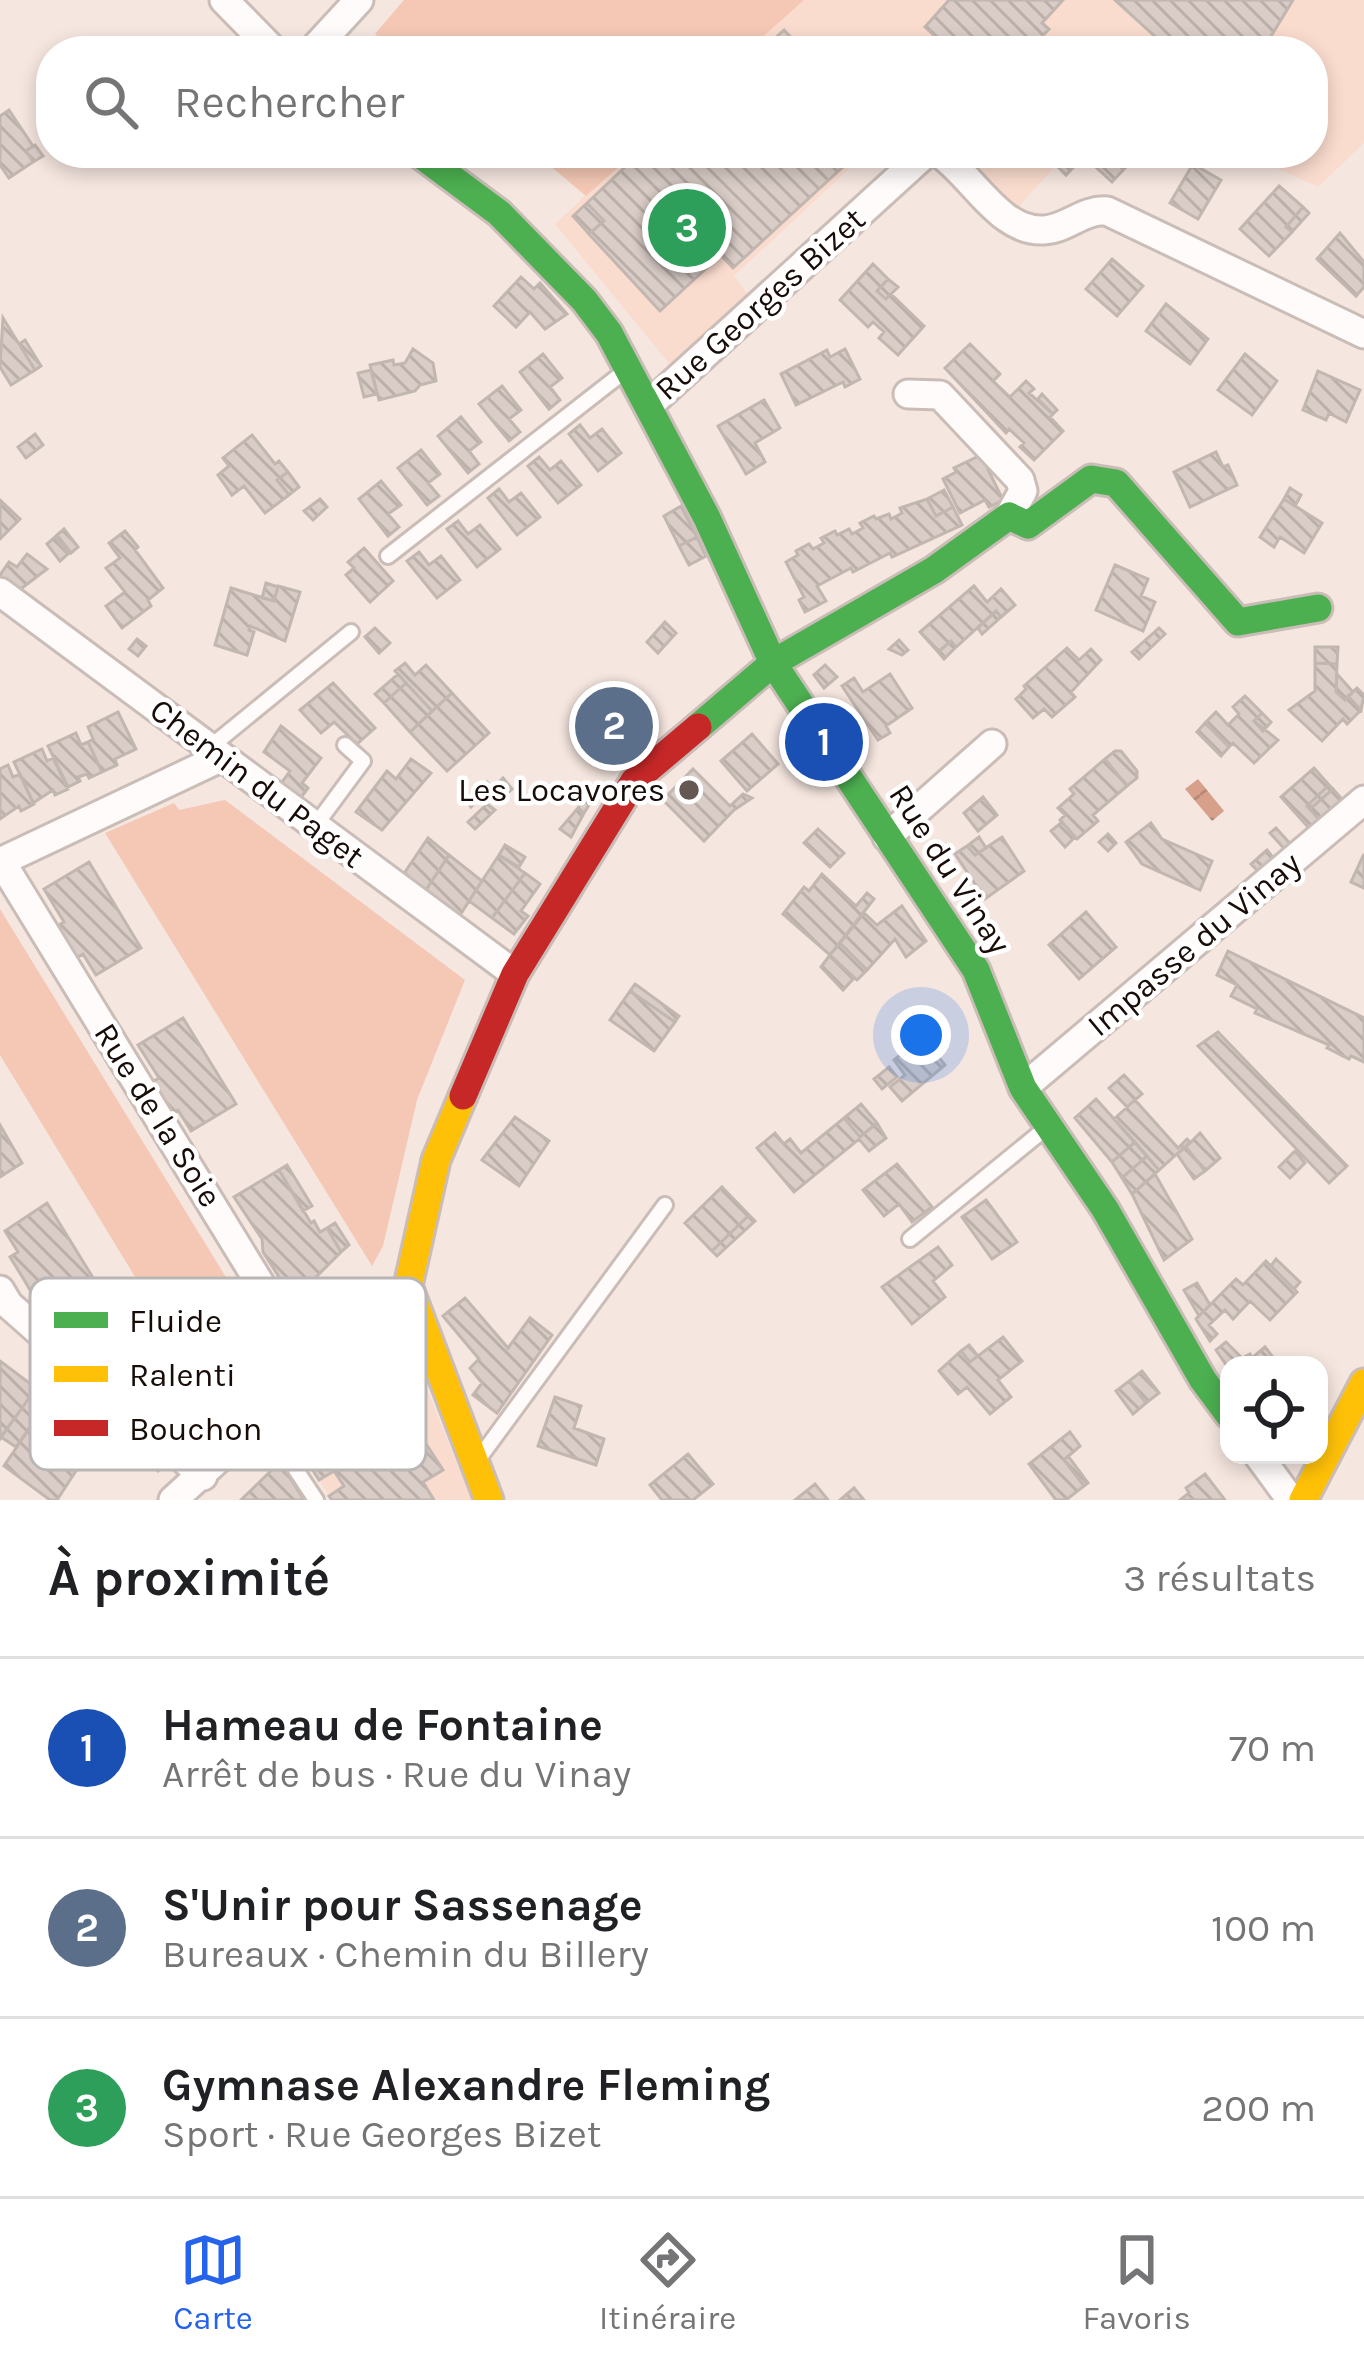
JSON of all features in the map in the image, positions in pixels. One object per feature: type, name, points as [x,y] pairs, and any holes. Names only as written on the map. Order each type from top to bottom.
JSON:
[{"type":"street","points":[[224,0],[259,36]]},
{"type":"street","points":[[326,36],[352,9]]},
{"type":"street","name":"Rue du Vinay","points":[[438,168],[499,213],[584,300],[609,333],[707,518],[773,663],[976,970],[1023,1088],[1106,1209],[1220,1402]]},
{"type":"street","name":"Rue Georges Bizet","points":[[648,406],[920,168]]},
{"type":"street","points":[[952,168],[1016,226],[1054,230],[1094,210],[1107,211],[1364,334]]},
{"type":"street","points":[[410,1278],[436,1160],[515,974],[634,782],[773,663],[934,570],[1009,516],[1022,491],[1020,480],[940,394],[908,394]]},
{"type":"street","points":[[1009,516],[1028,525],[1046,517],[1085,478],[1101,475],[1116,483],[1238,622],[1318,608]]},
{"type":"street","name":"Chemin du Paget","points":[[0,592],[515,974]]},
{"type":"street","points":[[887,837],[992,744]]},
{"type":"street","points":[[1,861],[216,752]]},
{"type":"street","name":"Impasse du Vinay","points":[[1023,1088],[1364,800]]},
{"type":"street","name":"Rue de la Soie","points":[[1,861],[257,1278]]},
{"type":"street","points":[[0,1290],[30,1324]]},
{"type":"street","points":[[426,1335],[489,1500]]},
{"type":"street","points":[[1303,1500],[1364,1384]]},
{"type":"street","points":[[1265,1464],[1291,1500]]},
{"type":"street","points":[[196,1470],[203,1476]]},
{"type":"street","points":[[173,1500],[209,1470]]},
{"type":"lane","points":[[388,556],[627,369]]},
{"type":"lane","points":[[216,752],[351,632]]},
{"type":"lane","points":[[315,826],[363,761],[345,745]]},
{"type":"lane","points":[[910,1239],[1049,1126]]},
{"type":"lane","points":[[474,1466],[665,1205]]},
{"type":"lane","points":[[296,1470],[316,1500]]},
{"type":"shaded area","points":[[404,0],[1364,0],[1364,143],[1318,187],[1277,168],[1328,168],[1328,36],[375,34]]},
{"type":"shaded area","points":[[404,0],[804,0],[764,36],[375,34]]},
{"type":"shaded area","points":[[553,168],[850,168],[734,276],[750,297],[672,367],[555,224],[586,195]]},
{"type":"shaded area","points":[[553,168],[617,168],[586,196]]},
{"type":"shaded area","points":[[969,168],[1054,168],[1014,212]]},
{"type":"shaded area","points":[[225,800],[465,980],[417,1100],[383,1246],[372,1266],[105,833],[174,803],[179,810]]},
{"type":"shaded area","points":[[0,909],[226,1278],[136,1278],[0,1055]]},
{"type":"shaded area","points":[[426,1387],[472,1500],[332,1500],[312,1470],[426,1470]]},
{"type":"water","points":[[1198,779],[1224,811],[1212,821],[1185,789]]},
{"type":"building","points":[[949,0],[1063,0],[1042,23],[1049,29],[1042,36],[935,36],[925,27]]},
{"type":"building","points":[[1115,0],[1293,0],[1271,36],[1155,36]]},
{"type":"building","points":[[9,110],[33,146],[26,151],[33,162],[9,178],[0,165],[0,116]]},
{"type":"building","points":[[35,145],[36,160],[33,162],[26,151]]},
{"type":"building","points":[[624,168],[842,168],[733,268],[715,249],[706,257],[712,263],[660,311],[589,234],[604,221],[587,203]]},
{"type":"building","points":[[1097,168],[1125,168],[1112,182]]},
{"type":"building","points":[[1191,168],[1221,180],[1198,219],[1170,203]]},
{"type":"building","points":[[1279,186],[1303,207],[1286,227],[1292,232],[1269,256],[1240,229]]},
{"type":"building","points":[[587,203],[604,221],[589,234],[573,216]]},
{"type":"building","points":[[1303,207],[1309,213],[1292,232],[1286,227]]},
{"type":"building","points":[[1340,233],[1364,262],[1364,287],[1356,296],[1317,259]]},
{"type":"building","points":[[1112,259],[1143,286],[1117,316],[1086,289]]},
{"type":"building","points":[[873,264],[888,279],[877,291],[886,299],[891,294],[924,326],[898,355],[879,338],[884,332],[873,322],[868,327],[840,300]]},
{"type":"building","points":[[521,277],[534,289],[540,283],[567,314],[545,329],[530,312],[516,327],[494,306]]},
{"type":"building","points":[[888,279],[898,287],[886,299],[877,291]]},
{"type":"building","points":[[1166,304],[1208,339],[1190,364],[1146,331]]},
{"type":"building","points":[[3,318],[35,370],[11,385],[0,367]]},
{"type":"building","points":[[25,340],[41,366],[35,370],[19,344]]},
{"type":"building","points":[[970,344],[1000,374],[993,381],[1010,397],[1026,381],[1034,389],[1029,393],[1053,414],[1050,417],[1063,431],[1034,460],[1020,447],[1024,443],[1009,429],[1006,433],[945,368]]},
{"type":"building","points":[[413,349],[433,363],[436,381],[379,400],[370,365],[393,360],[394,365],[405,363]]},
{"type":"building","points":[[845,349],[860,379],[845,387],[843,382],[796,405],[781,374],[827,350],[830,357]]},
{"type":"building","points":[[543,354],[562,378],[550,387],[560,400],[549,409],[520,372]]},
{"type":"building","points":[[1245,354],[1277,381],[1252,415],[1218,390]]},
{"type":"building","points":[[371,370],[377,394],[364,397],[358,373]]},
{"type":"building","points":[[1318,371],[1360,390],[1346,422],[1329,413],[1326,420],[1303,410]]},
{"type":"building","points":[[502,386],[521,410],[509,419],[520,432],[509,441],[479,404]]},
{"type":"building","points":[[1042,394],[1057,410],[1053,414],[1038,399]]},
{"type":"building","points":[[764,400],[780,428],[755,443],[765,462],[746,474],[718,426]]},
{"type":"building","points":[[461,417],[481,442],[469,451],[479,464],[468,473],[438,436]]},
{"type":"building","points":[[580,425],[590,438],[602,429],[621,453],[598,471],[569,434]]},
{"type":"building","points":[[35,434],[43,445],[26,458],[18,447]]},
{"type":"building","points":[[252,435],[275,464],[279,461],[288,472],[277,480],[289,495],[265,513],[244,486],[232,495],[218,475],[229,466],[223,458]]},
{"type":"building","points":[[421,450],[440,474],[428,483],[439,496],[427,505],[398,468]]},
{"type":"building","points":[[1216,452],[1237,485],[1190,507],[1174,472]]},
{"type":"building","points":[[981,455],[1003,500],[989,507],[985,500],[960,513],[943,479]]},
{"type":"building","points":[[539,457],[550,470],[561,461],[581,485],[558,503],[528,466]]},
{"type":"building","points":[[288,472],[299,487],[289,495],[277,480]]},
{"type":"building","points":[[381,481],[401,505],[388,514],[399,527],[388,536],[359,499]]},
{"type":"building","points":[[1290,488],[1301,495],[1295,506],[1284,499]]},
{"type":"building","points":[[499,489],[509,502],[521,493],[540,517],[517,535],[488,498]]},
{"type":"building","points":[[944,490],[953,507],[936,516],[927,499]]},
{"type":"building","points":[[320,499],[327,507],[313,520],[304,511]]},
{"type":"building","points":[[927,499],[936,516],[953,507],[962,525],[817,586],[826,601],[805,612],[799,600],[804,597],[786,562],[798,555],[796,551],[809,544],[813,549],[835,531],[837,535],[849,529],[852,534],[874,516],[889,514],[891,519],[902,513],[900,508]]},
{"type":"building","points":[[1284,499],[1322,523],[1304,553],[1280,537],[1274,547],[1260,537]]},
{"type":"building","points":[[0,500],[20,519],[0,539]]},
{"type":"building","points":[[681,506],[697,537],[679,546],[664,516]]},
{"type":"building","points":[[458,521],[468,534],[480,525],[500,549],[477,567],[447,529]]},
{"type":"building","points":[[64,529],[78,547],[71,553],[57,535]]},
{"type":"building","points":[[125,531],[163,588],[148,600],[151,606],[122,628],[106,606],[125,592],[106,568],[120,558],[109,543]]},
{"type":"building","points":[[55,537],[68,554],[60,561],[47,544]]},
{"type":"building","points":[[697,537],[706,556],[689,565],[679,546]]},
{"type":"building","points":[[364,548],[393,581],[370,602],[346,575],[354,568],[348,562]]},
{"type":"building","points":[[419,552],[429,565],[441,556],[460,580],[437,598],[407,561]]},
{"type":"building","points":[[27,554],[47,569],[18,591],[0,575],[9,562],[17,567]]},
{"type":"building","points":[[1115,565],[1148,579],[1141,596],[1155,602],[1143,631],[1096,610]]},
{"type":"building","points":[[266,583],[278,587],[274,601],[262,598]]},
{"type":"building","points":[[278,586],[300,592],[285,641],[250,626],[254,632],[247,655],[215,645],[231,588],[274,601]]},
{"type":"building","points":[[974,586],[987,602],[1001,589],[1015,605],[1001,617],[996,611],[956,647],[951,641],[938,652],[920,632]]},
{"type":"building","points":[[996,611],[1001,617],[982,634],[978,628]]},
{"type":"building","points":[[665,622],[676,633],[658,653],[647,642]]},
{"type":"building","points":[[375,628],[390,643],[379,653],[365,637]]},
{"type":"building","points":[[1159,628],[1165,634],[1139,659],[1132,652]]},
{"type":"building","points":[[137,639],[146,646],[138,656],[129,649]]},
{"type":"building","points":[[899,640],[908,650],[902,655],[889,649]]},
{"type":"building","points":[[951,641],[956,647],[944,659],[938,652]]},
{"type":"building","points":[[1315,647],[1338,647],[1337,664],[1315,663]]},
{"type":"building","points":[[1067,648],[1079,660],[1091,649],[1101,660],[1071,692],[1075,697],[1052,717],[1044,709],[1033,718],[1016,699]]},
{"type":"building","points":[[405,663],[415,675],[426,665],[452,693],[432,711],[395,671]]},
{"type":"building","points":[[1315,663],[1337,664],[1336,692],[1345,700],[1348,696],[1361,710],[1347,724],[1343,719],[1322,741],[1289,710],[1315,691]]},
{"type":"building","points":[[825,665],[837,677],[824,688],[814,675]]},
{"type":"building","points":[[398,674],[406,683],[384,703],[375,694]]},
{"type":"building","points":[[890,674],[912,708],[886,726],[890,733],[878,740],[842,686],[854,678],[863,692]]},
{"type":"building","points":[[1337,674],[1353,692],[1345,700],[1336,692]]},
{"type":"building","points":[[333,683],[375,728],[357,744],[334,722],[321,733],[300,710]]},
{"type":"building","points":[[406,683],[432,711],[410,732],[384,703]]},
{"type":"building","points":[[1357,688],[1364,695],[1361,710],[1348,696]]},
{"type":"building","points":[[602,692],[639,729],[614,756],[578,719]]},
{"type":"building","points":[[452,693],[489,733],[447,771],[410,732]]},
{"type":"building","points":[[1245,696],[1262,713],[1254,721],[1278,740],[1254,763],[1205,723],[1216,712],[1228,725],[1239,714],[1233,707]]},
{"type":"building","points":[[628,708],[644,724],[639,729],[623,713]]},
{"type":"building","points":[[118,712],[136,749],[102,772],[88,742],[93,739],[88,727]]},
{"type":"building","points":[[1262,713],[1271,722],[1263,731],[1254,721]]},
{"type":"building","points":[[1205,723],[1229,747],[1221,756],[1197,732]]},
{"type":"building","points":[[281,726],[321,758],[302,783],[308,788],[300,799],[280,785],[290,771],[264,752]]},
{"type":"building","points":[[76,733],[81,745],[88,742],[102,772],[78,777],[80,781],[68,787],[48,746]]},
{"type":"building","points":[[752,734],[778,764],[747,791],[721,761]]},
{"type":"building","points":[[42,749],[47,761],[53,758],[68,789],[55,795],[53,790],[33,803],[14,762]]},
{"type":"building","points":[[1121,751],[1137,771],[1137,778],[1127,786],[1105,759]]},
{"type":"building","points":[[411,759],[431,773],[382,830],[356,812],[387,771],[396,779]]},
{"type":"building","points":[[1105,759],[1127,786],[1093,815],[1098,821],[1077,839],[1060,820],[1065,815],[1058,808],[1074,794],[1070,789]]},
{"type":"building","points":[[8,765],[13,777],[20,774],[34,804],[21,811],[19,806],[0,819],[0,769]]},
{"type":"building","points":[[1314,768],[1329,785],[1307,806],[1325,826],[1315,835],[1281,797]]},
{"type":"building","points":[[693,769],[730,806],[743,794],[752,798],[704,841],[663,800]]},
{"type":"building","points":[[503,778],[512,789],[501,800],[492,789]]},
{"type":"building","points":[[487,782],[492,787],[471,807],[466,800]]},
{"type":"building","points":[[1329,785],[1333,789],[1310,809],[1307,806]]},
{"type":"building","points":[[1333,789],[1348,806],[1325,826],[1310,809]]},
{"type":"building","points":[[585,794],[594,797],[584,813],[578,808]]},
{"type":"building","points":[[983,797],[997,815],[978,831],[964,813]]},
{"type":"building","points":[[487,804],[495,810],[475,829],[468,822]]},
{"type":"building","points":[[578,808],[584,813],[571,837],[560,829]]},
{"type":"building","points":[[1062,822],[1075,837],[1065,847],[1051,831]]},
{"type":"building","points":[[1151,823],[1162,839],[1212,861],[1200,890],[1142,864],[1126,842]]},
{"type":"building","points":[[1276,828],[1296,850],[1290,855],[1270,833]]},
{"type":"building","points":[[818,829],[844,853],[830,867],[804,843]]},
{"type":"building","points":[[1108,834],[1116,843],[1108,851],[1099,842]]},
{"type":"building","points":[[979,837],[986,848],[975,855],[967,846]]},
{"type":"building","points":[[1002,837],[1024,871],[985,899],[955,854],[967,846],[975,855]]},
{"type":"building","points":[[428,838],[449,855],[426,890],[403,875]]},
{"type":"building","points":[[505,845],[525,857],[519,867],[499,855]]},
{"type":"building","points":[[1267,850],[1275,860],[1260,873],[1251,864]]},
{"type":"building","points":[[1364,854],[1364,888],[1351,882]]},
{"type":"building","points":[[449,855],[482,881],[460,915],[426,890]]},
{"type":"building","points":[[499,855],[525,873],[492,918],[469,901]]},
{"type":"building","points":[[89,862],[141,948],[96,975],[83,954],[75,959],[55,927],[64,922],[44,889]]},
{"type":"building","points":[[525,873],[540,884],[521,911],[528,916],[514,934],[492,918]]},
{"type":"building","points":[[822,874],[856,906],[867,893],[874,899],[830,955],[783,914],[804,887],[809,891]]},
{"type":"building","points":[[902,906],[926,941],[906,957],[895,939],[867,970],[840,943],[864,913],[877,925]]},
{"type":"building","points":[[1086,912],[1116,947],[1079,979],[1049,945]]},
{"type":"building","points":[[840,943],[867,970],[857,980],[830,955]]},
{"type":"building","points":[[1228,951],[1364,1018],[1364,1062],[1255,1013],[1257,1009],[1231,996],[1237,985],[1217,975]]},
{"type":"building","points":[[830,955],[854,978],[843,990],[821,967]]},
{"type":"building","points":[[635,984],[679,1016],[675,1022],[630,991]]},
{"type":"building","points":[[630,991],[675,1022],[654,1051],[610,1020]]},
{"type":"building","points":[[183,1018],[236,1104],[191,1131],[178,1110],[170,1115],[150,1083],[159,1078],[138,1045]]},
{"type":"building","points":[[1218,1032],[1347,1166],[1329,1183],[1198,1046]]},
{"type":"building","points":[[922,1036],[945,1065],[902,1101],[890,1087],[905,1075],[894,1060]]},
{"type":"building","points":[[889,1067],[897,1077],[882,1089],[874,1079]]},
{"type":"building","points":[[1124,1075],[1142,1094],[1127,1107],[1109,1088]]},
{"type":"building","points":[[1096,1099],[1135,1142],[1112,1162],[1075,1118]]},
{"type":"building","points":[[1135,1100],[1178,1148],[1187,1139],[1190,1142],[1159,1170],[1114,1119]]},
{"type":"building","points":[[861,1104],[877,1123],[860,1137],[844,1118]]},
{"type":"building","points":[[515,1117],[549,1141],[519,1186],[482,1160]]},
{"type":"building","points":[[844,1118],[860,1137],[877,1123],[886,1138],[869,1151],[859,1139],[794,1192],[757,1148],[775,1133],[784,1144],[790,1139],[801,1153]]},
{"type":"building","points":[[0,1125],[22,1163],[0,1177]]},
{"type":"building","points":[[1200,1133],[1220,1158],[1205,1171],[1186,1147]]},
{"type":"building","points":[[1135,1142],[1147,1156],[1122,1178],[1112,1162]]},
{"type":"building","points":[[1186,1147],[1205,1171],[1194,1179],[1177,1154]]},
{"type":"building","points":[[1295,1151],[1305,1163],[1290,1178],[1279,1167]]},
{"type":"building","points":[[1147,1156],[1159,1170],[1132,1194],[1122,1178]]},
{"type":"building","points":[[897,1164],[932,1207],[912,1222],[899,1204],[884,1216],[863,1190]]},
{"type":"building","points":[[287,1165],[312,1206],[303,1211],[279,1170]]},
{"type":"building","points":[[279,1170],[311,1223],[320,1232],[327,1228],[341,1252],[315,1278],[280,1278],[263,1252],[262,1239],[234,1197]]},
{"type":"building","points":[[1155,1174],[1192,1239],[1164,1260],[1132,1194]]},
{"type":"building","points":[[722,1187],[749,1215],[712,1251],[685,1223]]},
{"type":"building","points":[[986,1200],[1017,1242],[992,1259],[962,1217]]},
{"type":"building","points":[[47,1203],[93,1278],[30,1278],[30,1290],[10,1257],[18,1252],[5,1231]]},
{"type":"building","points":[[749,1215],[755,1221],[717,1256],[712,1251]]},
{"type":"building","points":[[335,1223],[349,1245],[341,1252],[327,1228]]},
{"type":"building","points":[[938,1247],[952,1265],[933,1281],[945,1297],[912,1324],[882,1287]]},
{"type":"building","points":[[1276,1259],[1300,1282],[1294,1289],[1271,1266]]},
{"type":"building","points":[[1266,1261],[1297,1292],[1270,1320],[1250,1301],[1233,1319],[1225,1310],[1209,1325],[1217,1334],[1210,1341],[1196,1319],[1236,1279],[1243,1285]]},
{"type":"building","points":[[1197,1283],[1210,1305],[1199,1316],[1184,1290]]},
{"type":"building","points":[[465,1298],[508,1348],[530,1318],[552,1335],[497,1413],[473,1395],[482,1383],[470,1368],[479,1359],[443,1316]]},
{"type":"building","points":[[1003,1337],[1022,1361],[998,1380],[1011,1397],[990,1414],[967,1387],[958,1394],[939,1371],[961,1351],[970,1362]]},
{"type":"building","points":[[1226,1342],[1240,1356],[1220,1356],[1216,1350]]},
{"type":"building","points":[[969,1345],[978,1356],[970,1362],[961,1351]]},
{"type":"building","points":[[0,1361],[30,1384],[30,1396],[0,1439]]},
{"type":"building","points":[[1142,1371],[1159,1393],[1146,1403],[1129,1381]]},
{"type":"building","points":[[1129,1381],[1146,1403],[1133,1414],[1116,1391]]},
{"type":"building","points":[[30,1397],[30,1427],[16,1447],[1,1437]]},
{"type":"building","points":[[555,1397],[581,1406],[574,1428],[604,1439],[596,1465],[538,1446]]},
{"type":"building","points":[[30,1428],[30,1470],[76,1470],[57,1500],[50,1500],[4,1466]]},
{"type":"building","points":[[1070,1432],[1080,1446],[1064,1460],[1084,1486],[1066,1500],[1056,1500],[1029,1464]]},
{"type":"building","points":[[426,1444],[443,1470],[423,1482],[434,1500],[332,1500],[329,1496],[344,1486],[334,1471],[319,1480],[313,1470],[426,1470]]},
{"type":"building","points":[[688,1454],[713,1484],[693,1500],[662,1500],[650,1485]]},
{"type":"building","points":[[1068,1456],[1088,1483],[1084,1486],[1064,1460]]},
{"type":"building","points":[[272,1470],[285,1470],[304,1500],[241,1500]]},
{"type":"building","points":[[1205,1474],[1225,1500],[1180,1500],[1189,1493],[1186,1488]]},
{"type":"building","points":[[815,1484],[828,1500],[795,1500]]},
{"type":"building","points":[[854,1488],[864,1500],[840,1500]]},
{"type":"traffic: fast","points":[[438,168],[499,213],[584,300],[609,333],[707,518],[773,663],[976,970],[1023,1088],[1105,1209],[1220,1403]]},
{"type":"traffic: fast","points":[[698,727],[773,663],[934,570],[1009,516],[1028,525],[1091,479],[1116,483],[1238,622],[1318,608]]},
{"type":"traffic: slow","points":[[410,1278],[436,1160],[463,1096]]},
{"type":"traffic: slow","points":[[426,1334],[489,1500]]},
{"type":"traffic: slow","points":[[1303,1500],[1364,1383]]},
{"type":"traffic: jam","points":[[463,1096],[515,974],[634,781],[698,727]]},
{"type":"place","name":"Gymnase Alexandre Fleming","points":[[687,228]]},
{"type":"place","name":"S'Unir pour Sassenage","points":[[614,726]]},
{"type":"place","name":"Hameau de Fontaine","points":[[824,742]]},
{"type":"place","name":"Les Locavores","points":[[689,790]]}]
